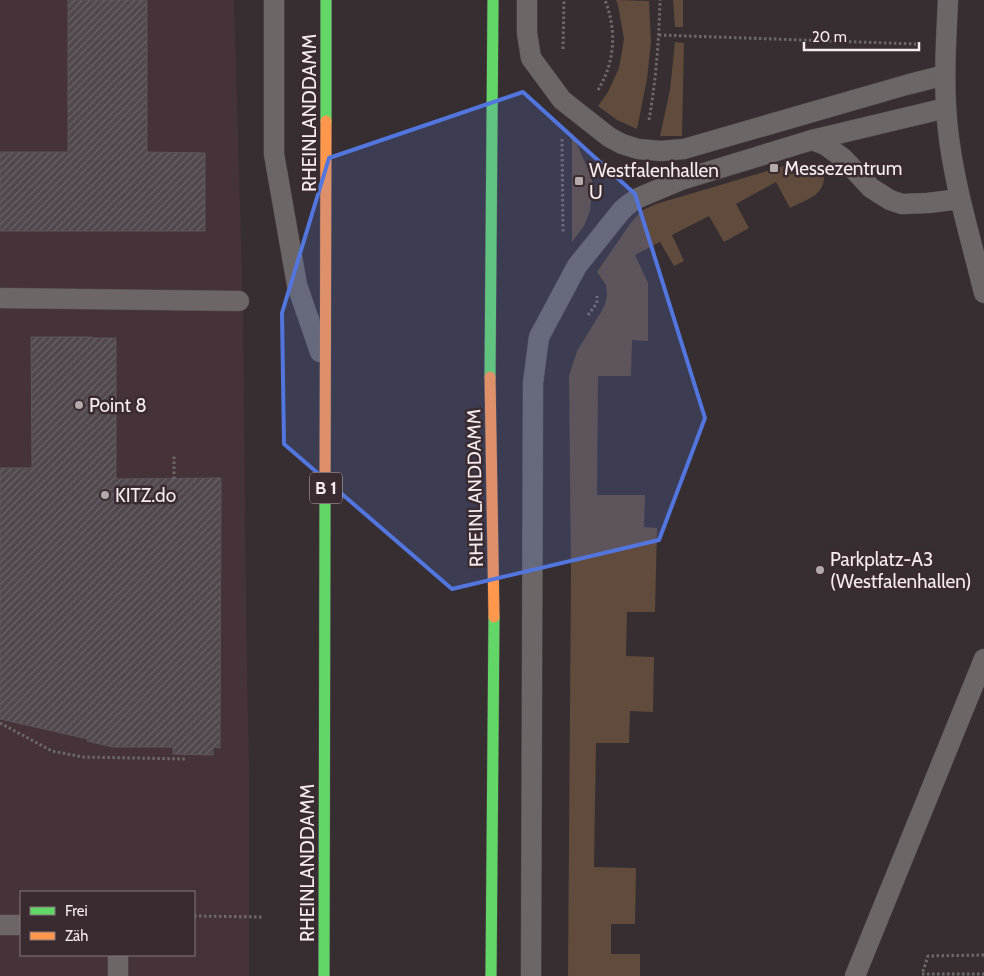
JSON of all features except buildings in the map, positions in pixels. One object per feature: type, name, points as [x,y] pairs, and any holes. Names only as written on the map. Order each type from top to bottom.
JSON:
[{"type":"main road","name":"RHEINLANDDAMM","points":[[324,976],[326,0]]},
{"type":"main road","name":"RHEINLANDDAMM","points":[[491,976],[494,632],[490,354],[494,0]]},
{"type":"lane","points":[[274,0],[274,154],[297,285],[326,370]]},
{"type":"lane","points":[[527,0],[527,33],[530,58],[562,100],[609,137],[638,149],[660,151],[684,149],[945,75]]},
{"type":"lane","points":[[948,0],[945,75],[948,130],[960,199],[984,294]]},
{"type":"lane","points":[[530,976],[533,383],[539,337],[578,266],[622,210],[638,198],[681,180],[812,140],[946,108]]},
{"type":"lane","points":[[812,140],[825,145],[843,158],[871,188],[890,200],[902,204],[960,199]]},
{"type":"lane","points":[[0,298],[239,301]]},
{"type":"lane","points":[[855,976],[984,659]]},
{"type":"lane","points":[[0,925],[20,925]]},
{"type":"lane","points":[[118,956],[118,976]]},
{"type":"path","points":[[586,317],[597,303],[598,294],[594,285],[563,251],[562,128],[599,89],[607,72],[612,54],[612,28],[605,0]]},
{"type":"path","points":[[638,149],[648,125],[654,93],[660,0]]},
{"type":"path","points":[[659,35],[894,44],[947,44]]},
{"type":"path","points":[[174,456],[174,479]]},
{"type":"path","points":[[0,724],[52,751],[83,757],[185,758]]},
{"type":"path","points":[[195,916],[264,916]]},
{"type":"path","points":[[984,955],[928,956],[922,974],[984,974]]},
{"type":"highlighted area","points":[[523,92],[635,194],[705,418],[659,540],[452,589],[284,444],[282,313],[329,158]]},
{"type":"shaded area","points":[[0,0],[234,0],[243,307],[249,770],[249,976],[0,976]]},
{"type":"shaded area","points":[[616,0],[649,1],[651,42],[647,79],[637,129],[617,120],[598,106],[608,92],[619,68],[624,39]]},
{"type":"shaded area","points":[[673,0],[683,0],[683,27],[675,27]]},
{"type":"shaded area","points":[[675,42],[684,43],[682,136],[660,136],[670,90]]},
{"type":"shaded area","points":[[572,133],[592,178],[592,191],[590,211],[584,226],[572,242]]},
{"type":"shaded area","points":[[794,163],[810,166],[824,177],[821,189],[813,197],[790,208],[776,182],[736,204],[749,228],[724,242],[709,216],[672,235],[684,261],[674,266],[660,242],[635,255],[648,283],[648,341],[632,340],[631,376],[598,376],[597,495],[645,495],[644,527],[657,528],[655,612],[627,612],[626,656],[654,657],[653,712],[630,711],[629,743],[596,743],[594,867],[636,868],[635,924],[611,924],[611,954],[640,954],[640,976],[568,976],[571,574],[569,376],[577,351],[604,307],[607,296],[606,285],[597,272],[641,211],[656,204]]},
{"type":"traffic: fast","points":[[326,0],[326,121]]},
{"type":"traffic: fast","points":[[490,377],[493,0]]},
{"type":"traffic: fast","points":[[324,976],[325,496]]},
{"type":"traffic: fast","points":[[491,976],[494,617]]},
{"type":"traffic: slow","points":[[325,496],[326,121]]},
{"type":"traffic: slow","points":[[490,377],[494,617]]},
{"type":"place","name":"Messezentrum","points":[[774,168]]},
{"type":"place","name":"Westfalenhallen U","points":[[579,181]]},
{"type":"place","name":"Point 8","points":[[79,405]]},
{"type":"place","name":"KITZ.do","points":[[105,495]]},
{"type":"place","name":"Parkplatz-A3 (Westfalenhallen)","points":[[820,570]]}]
